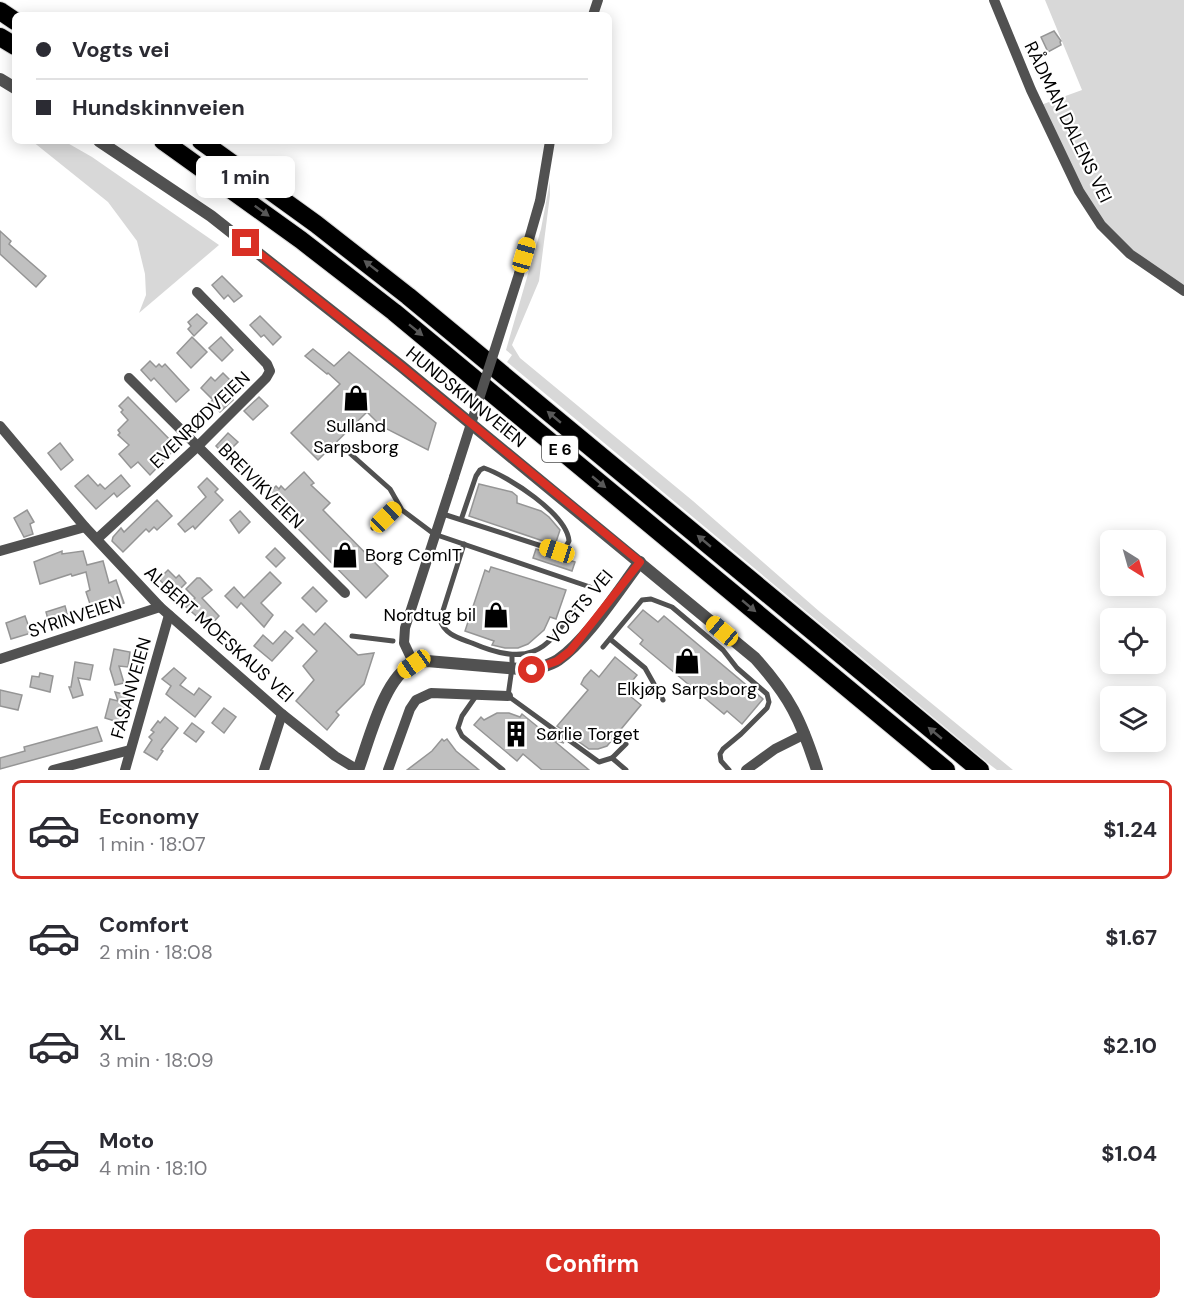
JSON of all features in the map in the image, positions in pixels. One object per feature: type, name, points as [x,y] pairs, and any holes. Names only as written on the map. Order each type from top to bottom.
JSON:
[{"type":"highway","name":"E 6","points":[[167,144],[301,240],[393,312],[946,770]]},
{"type":"highway","name":"E 6","points":[[205,144],[316,224],[417,303],[980,770]]},
{"type":"street","name":"RÅDMAN DALENS VEI","points":[[993,0],[1030,90],[1079,191],[1101,225],[1130,254],[1184,291]]},
{"type":"street","name":"HUNDSKINNVEIEN","points":[[103,144],[220,223],[401,366],[754,658],[778,685],[794,709],[817,770]]},
{"type":"street","points":[[358,770],[387,692],[393,681],[414,664],[404,643],[405,628],[519,274],[540,201],[550,144]]},
{"type":"street","name":"EVENRØDVEIEN","points":[[97,540],[198,446],[267,378],[270,371],[267,364],[197,292]]},
{"type":"street","name":"BREIVIKVEIEN","points":[[129,378],[345,593]]},
{"type":"street","name":"ALBERT MOESKAUS VEI","points":[[0,426],[97,540],[160,607],[282,714],[335,756],[358,770]]},
{"type":"street","points":[[0,551],[86,527]]},
{"type":"street","name":"VOGTS VEI","points":[[414,664],[427,661],[512,662],[532,670],[557,661],[584,635],[640,562]]},
{"type":"street","name":"SYRINVEIEN","points":[[0,659],[160,607]]},
{"type":"street","name":"FASANVEIEN","points":[[125,770],[169,615]]},
{"type":"street","points":[[388,770],[405,720],[416,700],[431,693],[508,696]]},
{"type":"street","points":[[264,770],[282,714]]},
{"type":"street","points":[[746,770],[775,749],[805,734]]},
{"type":"street","points":[[53,770],[130,750]]},
{"type":"lane","points":[[345,449],[390,489],[398,505],[434,534],[590,587]]},
{"type":"lane","points":[[441,514],[557,551],[564,550],[569,541],[565,525],[517,483],[484,468],[476,476],[461,520]]},
{"type":"lane","points":[[373,528],[398,505]]},
{"type":"lane","points":[[464,544],[440,620],[443,628],[449,633],[512,662],[535,652],[547,643],[564,624],[574,606]]},
{"type":"lane","points":[[603,647],[642,600],[651,599],[672,607],[723,650],[737,668],[767,694],[769,702],[767,708],[720,754],[721,762],[729,770]]},
{"type":"lane","points":[[352,636],[393,641]]},
{"type":"lane","points":[[610,639],[645,668],[663,700]]},
{"type":"lane","points":[[512,662],[508,696],[599,762],[612,758],[626,744]]},
{"type":"lane","points":[[477,694],[462,716],[458,728],[462,736],[503,770]]},
{"type":"lane","points":[[612,758],[626,770]]},
{"type":"shaded area","points":[[1045,0],[1184,0],[1184,291],[1101,225],[1038,106],[1082,90]]},
{"type":"shaded area","points":[[36,144],[69,144],[92,157],[219,245],[139,313],[146,295],[145,274],[137,241],[108,202]]},
{"type":"shaded area","points":[[550,181],[539,281],[512,345],[520,358],[693,501],[820,612],[1013,770],[997,770],[989,764],[507,362],[512,355],[506,350],[541,229]]},
{"type":"building","points":[[1054,31],[1061,45],[1048,52],[1041,37]]},
{"type":"building","points":[[0,231],[11,241],[9,244],[46,276],[36,287],[0,254]]},
{"type":"building","points":[[222,276],[242,296],[234,302],[228,295],[224,299],[212,285]]},
{"type":"building","points":[[197,314],[207,323],[194,336],[188,329],[191,326],[188,322]]},
{"type":"building","points":[[260,316],[281,337],[273,345],[264,335],[261,337],[250,325]]},
{"type":"building","points":[[192,337],[207,352],[191,368],[177,353]]},
{"type":"building","points":[[221,337],[233,350],[222,361],[209,348]]},
{"type":"building","points":[[313,349],[334,366],[349,352],[436,423],[428,450],[381,426],[367,412],[318,460],[291,433],[340,384],[305,356]]},
{"type":"building","points":[[150,361],[156,367],[159,364],[162,367],[165,364],[189,390],[176,402],[154,378],[151,381],[141,370]]},
{"type":"building","points":[[223,373],[233,383],[224,391],[233,400],[220,412],[210,402],[213,400],[201,388],[211,377],[215,381]]},
{"type":"building","points":[[128,397],[177,447],[150,475],[138,462],[131,468],[119,454],[129,445],[118,435],[120,433],[118,430],[128,420],[119,406]]},
{"type":"building","points":[[259,397],[268,406],[253,420],[244,411]]},
{"type":"building","points":[[228,433],[238,442],[225,455],[216,446]]},
{"type":"building","points":[[60,443],[73,460],[61,470],[48,453]]},
{"type":"building","points":[[304,472],[314,483],[311,485],[330,503],[323,510],[388,576],[366,598],[266,496],[276,486],[279,489],[281,486],[285,490]]},
{"type":"building","points":[[88,475],[98,486],[100,484],[105,489],[121,475],[130,486],[117,497],[114,493],[96,509],[75,486]]},
{"type":"building","points":[[207,478],[218,489],[215,492],[223,500],[195,529],[193,526],[185,532],[178,524],[206,497],[198,487]]},
{"type":"building","points":[[479,484],[512,492],[517,496],[517,503],[541,511],[549,517],[560,530],[555,545],[469,516]]},
{"type":"building","points":[[157,500],[172,516],[157,530],[154,527],[149,532],[146,529],[123,552],[112,541],[113,537],[121,528],[124,532]]},
{"type":"building","points":[[27,510],[34,522],[30,524],[33,534],[24,537],[14,518]]},
{"type":"building","points":[[240,511],[250,522],[239,533],[230,520]]},
{"type":"building","points":[[275,548],[285,558],[276,567],[266,557]]},
{"type":"building","points":[[536,549],[575,562],[572,571],[533,558]]},
{"type":"building","points":[[62,551],[62,554],[83,551],[87,565],[103,561],[109,583],[116,580],[124,603],[93,613],[86,592],[90,590],[86,572],[72,576],[71,574],[40,584],[34,562]]},
{"type":"building","points":[[491,567],[566,590],[556,619],[550,617],[544,630],[528,644],[518,648],[505,648],[492,645],[494,641],[465,631],[485,570],[489,572]]},
{"type":"building","points":[[168,570],[176,578],[179,575],[186,583],[174,595],[159,579]]},
{"type":"building","points":[[270,572],[281,583],[261,603],[273,615],[264,627],[241,603],[237,608],[225,596],[234,587],[244,598]]},
{"type":"building","points":[[197,578],[200,578],[212,590],[202,598],[219,616],[209,627],[186,607],[195,598],[186,589]]},
{"type":"building","points":[[313,587],[327,601],[316,612],[302,598]]},
{"type":"building","points":[[65,606],[69,620],[53,626],[52,622],[49,623],[46,612]]},
{"type":"building","points":[[643,610],[658,622],[664,616],[763,699],[742,724],[727,711],[724,714],[640,644],[643,640],[628,627]]},
{"type":"building","points":[[25,616],[31,633],[11,639],[6,623]]},
{"type":"building","points":[[325,623],[358,655],[374,653],[364,684],[336,712],[339,715],[327,730],[296,701],[314,680],[303,666],[317,651],[296,631],[303,624],[314,635]]},
{"type":"building","points":[[285,631],[293,638],[272,661],[254,646],[263,635],[273,644]]},
{"type":"building","points":[[114,649],[130,652],[128,667],[119,666],[124,683],[115,685],[110,669]]},
{"type":"building","points":[[615,657],[637,675],[624,691],[641,705],[607,746],[589,749],[557,726],[588,690],[581,684],[584,678],[591,670],[599,677]]},
{"type":"building","points":[[75,662],[93,665],[90,680],[78,678],[83,695],[73,698],[69,687],[71,687]]},
{"type":"building","points":[[174,668],[186,678],[180,685],[194,695],[199,688],[211,697],[195,717],[166,694],[171,686],[162,679]]},
{"type":"building","points":[[40,673],[53,676],[50,692],[30,687],[32,676],[39,677]]},
{"type":"building","points":[[0,690],[22,695],[18,710],[0,706]]},
{"type":"building","points":[[115,692],[131,696],[124,722],[120,715],[118,722],[105,718],[110,699],[118,701]]},
{"type":"building","points":[[224,708],[236,717],[224,733],[212,723]]},
{"type":"building","name":"Sørlie Torget","points":[[497,713],[509,713],[520,717],[522,714],[549,736],[551,733],[564,743],[553,740],[589,770],[542,770],[523,754],[517,761],[474,725],[481,717],[484,720]]},
{"type":"building","points":[[165,717],[178,728],[161,750],[163,751],[157,760],[144,752],[152,740],[149,737],[154,732],[151,730],[158,721],[160,723]]},
{"type":"building","points":[[192,723],[204,732],[196,742],[184,733]]},
{"type":"building","points":[[97,727],[102,741],[0,769],[0,758],[25,751],[24,747]]},
{"type":"building","points":[[442,739],[444,741],[447,739],[456,751],[479,770],[407,770],[432,751]]},
{"type":"place","name":"Sulland Sarpsborg","points":[[356,398]]},
{"type":"place","name":"Borg ComIT","points":[[345,555]]},
{"type":"place","name":"Nordtug bil","points":[[496,615]]},
{"type":"place","name":"Elkjøp Sarpsborg","points":[[687,661]]},
{"type":"place","name":"Sørlie Torget","points":[[516,734]]},
{"type":"route","points":[[246,243],[401,366],[640,562],[570,651],[557,661],[532,670]]}]
